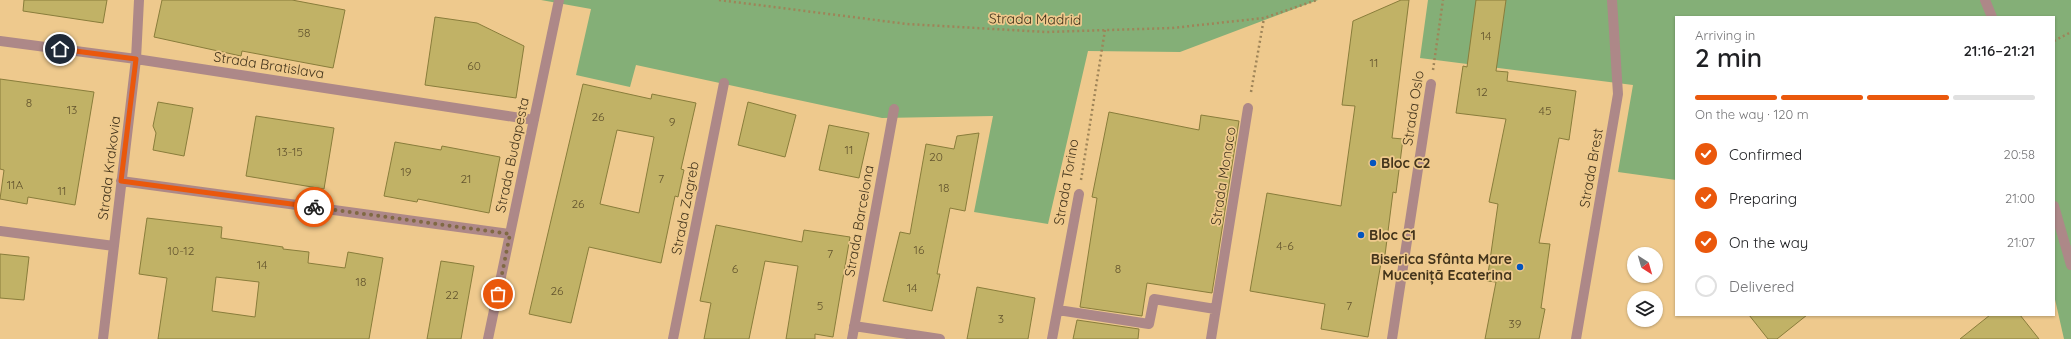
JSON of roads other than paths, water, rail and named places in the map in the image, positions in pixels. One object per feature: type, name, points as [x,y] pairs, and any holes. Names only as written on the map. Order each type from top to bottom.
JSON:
[{"type":"street","name":"Strada Krakovia","points":[[103,339],[136,59],[139,0]]},
{"type":"street","name":"Strada Budapesta","points":[[488,339],[559,0]]},
{"type":"street","name":"Strada Brest","points":[[1576,339],[1618,94],[1612,0]]},
{"type":"street","points":[[1985,0],[1992,16]]},
{"type":"street","name":"Strada Bratislava","points":[[0,41],[136,59],[534,120]]},
{"type":"street","name":"Strada Zagreb","points":[[673,339],[724,83]]},
{"type":"street","name":"Strada Oslo","points":[[1392,339],[1431,84]]},
{"type":"street","name":"Strada Monaco","points":[[1211,339],[1248,108]]},
{"type":"street","name":"Strada Barcelona","points":[[852,339],[894,109]]},
{"type":"street","points":[[121,181],[510,234]]},
{"type":"street","name":"Strada Torino","points":[[1052,339],[1079,194]]},
{"type":"street","points":[[2055,209],[2071,265]]},
{"type":"street","points":[[0,231],[114,246]]},
{"type":"street","points":[[1058,310],[1149,324],[1154,299],[1216,309]]},
{"type":"street","points":[[854,326],[940,339]]},
{"type":"place","name":"Bloc C2","points":[[1373,163]]},
{"type":"place","name":"Bloc C1","points":[[1361,235]]},
{"type":"place","name":"Biserica Sfânta Mare Muceniță Ecaterina","points":[[1520,267]]}]
